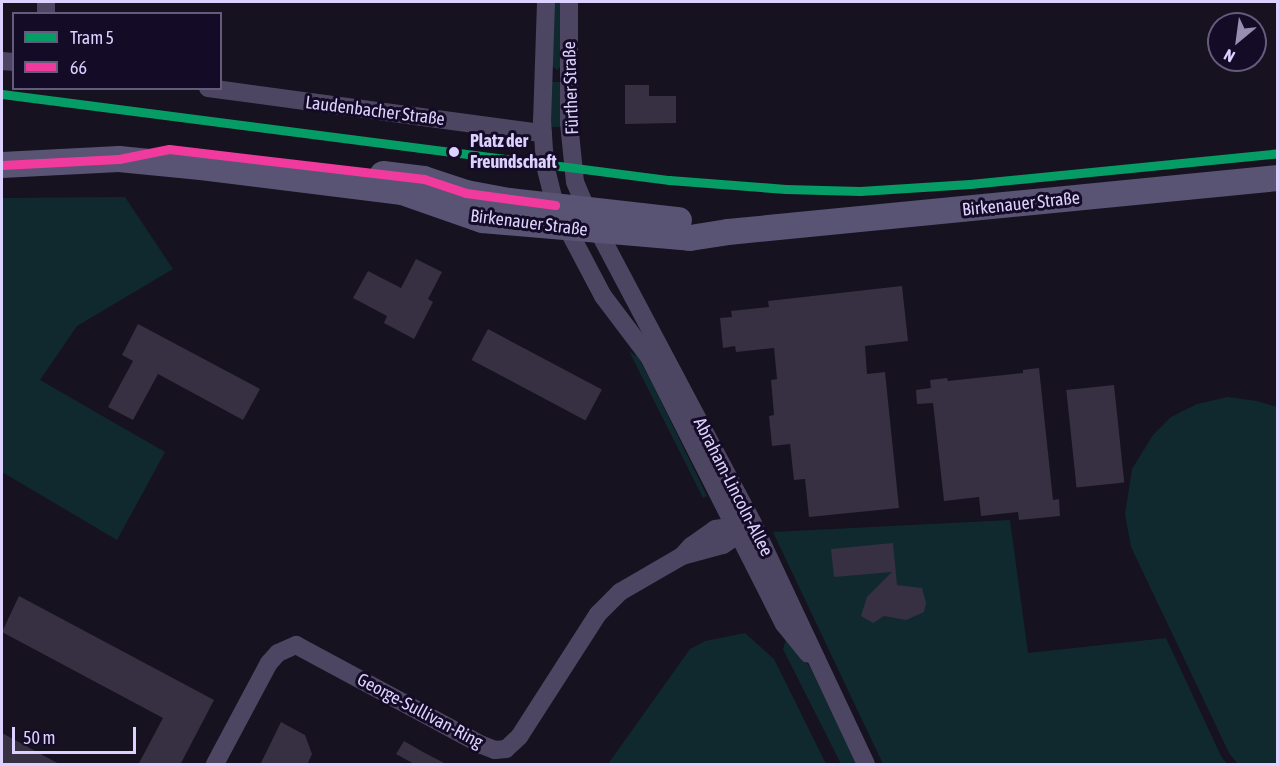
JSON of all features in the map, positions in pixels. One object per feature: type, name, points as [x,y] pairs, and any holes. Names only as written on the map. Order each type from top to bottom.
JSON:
[{"type":"street","name":"Fürther Straße","points":[[546,2],[543,133],[545,165],[555,205],[567,228]]},
{"type":"street","name":"Fürther Straße","points":[[569,2],[569,123],[575,183],[599,231]]},
{"type":"street","name":"Laudenbacher Straße","points":[[222,90],[543,133]]},
{"type":"street","name":"Birkenauer Straße","points":[[2,165],[119,159],[169,149],[194,151],[424,179],[466,193],[688,221],[728,232]]},
{"type":"street","name":"Birkenauer Straße","points":[[119,159],[402,192],[482,220],[690,238],[728,232],[1278,178]]},
{"type":"street","name":"Abraham-Lincoln-Allee","points":[[567,228],[603,296],[649,357],[742,529],[798,617],[816,662],[866,765]]},
{"type":"street","name":"Abraham-Lincoln-Allee","points":[[599,231],[642,316],[742,529]]},
{"type":"street","name":"George-Sullivan-Ring","points":[[215,765],[269,663],[278,653],[297,645],[482,745],[495,750],[506,748],[519,737],[598,614],[620,592],[682,556],[691,546],[715,529],[742,529]]},
{"type":"green space","points":[[552,2],[563,2],[563,65],[557,70],[552,66]]},
{"type":"green space","points":[[551,82],[563,82],[563,127],[551,127]]},
{"type":"green space","points":[[125,197],[173,269],[77,326],[40,380],[165,452],[117,540],[2,472],[2,198]]},
{"type":"green space","points":[[629,351],[638,357],[651,381],[707,496],[703,498]]},
{"type":"green space","points":[[1228,397],[1257,401],[1277,407],[1277,764],[1238,764],[1229,753],[1131,547],[1125,514],[1132,469],[1153,435],[1171,417],[1197,404]]},
{"type":"green space","points":[[1010,520],[1028,653],[1166,638],[1221,756],[1227,764],[883,764],[773,532]]},
{"type":"green space","points":[[745,633],[774,659],[826,764],[608,764],[690,649],[705,641]]},
{"type":"green space","points":[[786,640],[810,667],[857,764],[841,764],[783,649]]},
{"type":"building","points":[[625,85],[649,85],[649,96],[676,96],[676,123],[625,124]]},
{"type":"building","points":[[416,259],[442,272],[428,299],[433,302],[414,339],[384,323],[387,316],[353,298],[368,271],[401,288]]},
{"type":"building","points":[[902,286],[908,341],[865,346],[867,374],[885,372],[899,508],[809,517],[805,479],[794,480],[790,444],[772,446],[769,416],[774,415],[771,380],[777,379],[774,348],[736,352],[735,346],[723,348],[720,318],[732,317],[731,311],[769,307],[768,301]]},
{"type":"building","points":[[138,324],[260,389],[243,420],[158,374],[133,420],[108,407],[133,361],[122,355]]},
{"type":"building","points":[[488,329],[602,390],[585,420],[472,360]]},
{"type":"building","points":[[1039,368],[1053,500],[1059,499],[1060,516],[1019,520],[1018,512],[981,516],[979,497],[944,501],[933,403],[917,404],[916,390],[931,388],[930,380],[947,378],[948,381],[1023,373],[1023,370]]},
{"type":"building","points":[[1114,385],[1124,482],[1077,487],[1066,390]]},
{"type":"building","points":[[893,543],[897,585],[922,588],[926,603],[924,612],[906,620],[884,616],[873,623],[861,616],[867,597],[892,572],[834,577],[831,549]]},
{"type":"building","points":[[19,596],[214,700],[180,765],[138,765],[163,718],[2,632]]},
{"type":"building","points":[[281,722],[305,735],[312,754],[307,765],[260,765]]},
{"type":"building","points":[[2,733],[61,765],[2,765]]},
{"type":"building","points":[[404,741],[448,765],[416,765],[396,754]]},
{"type":"tram line","name":"5","points":[[2,94],[669,180],[786,189],[860,191],[970,184],[1278,153]]},
{"type":"transit line","name":"66","points":[[2,165],[119,159],[169,149],[424,179],[466,193],[555,205]]},
{"type":"place","name":"Platz der Freundschaft","points":[[454,152]]}]
